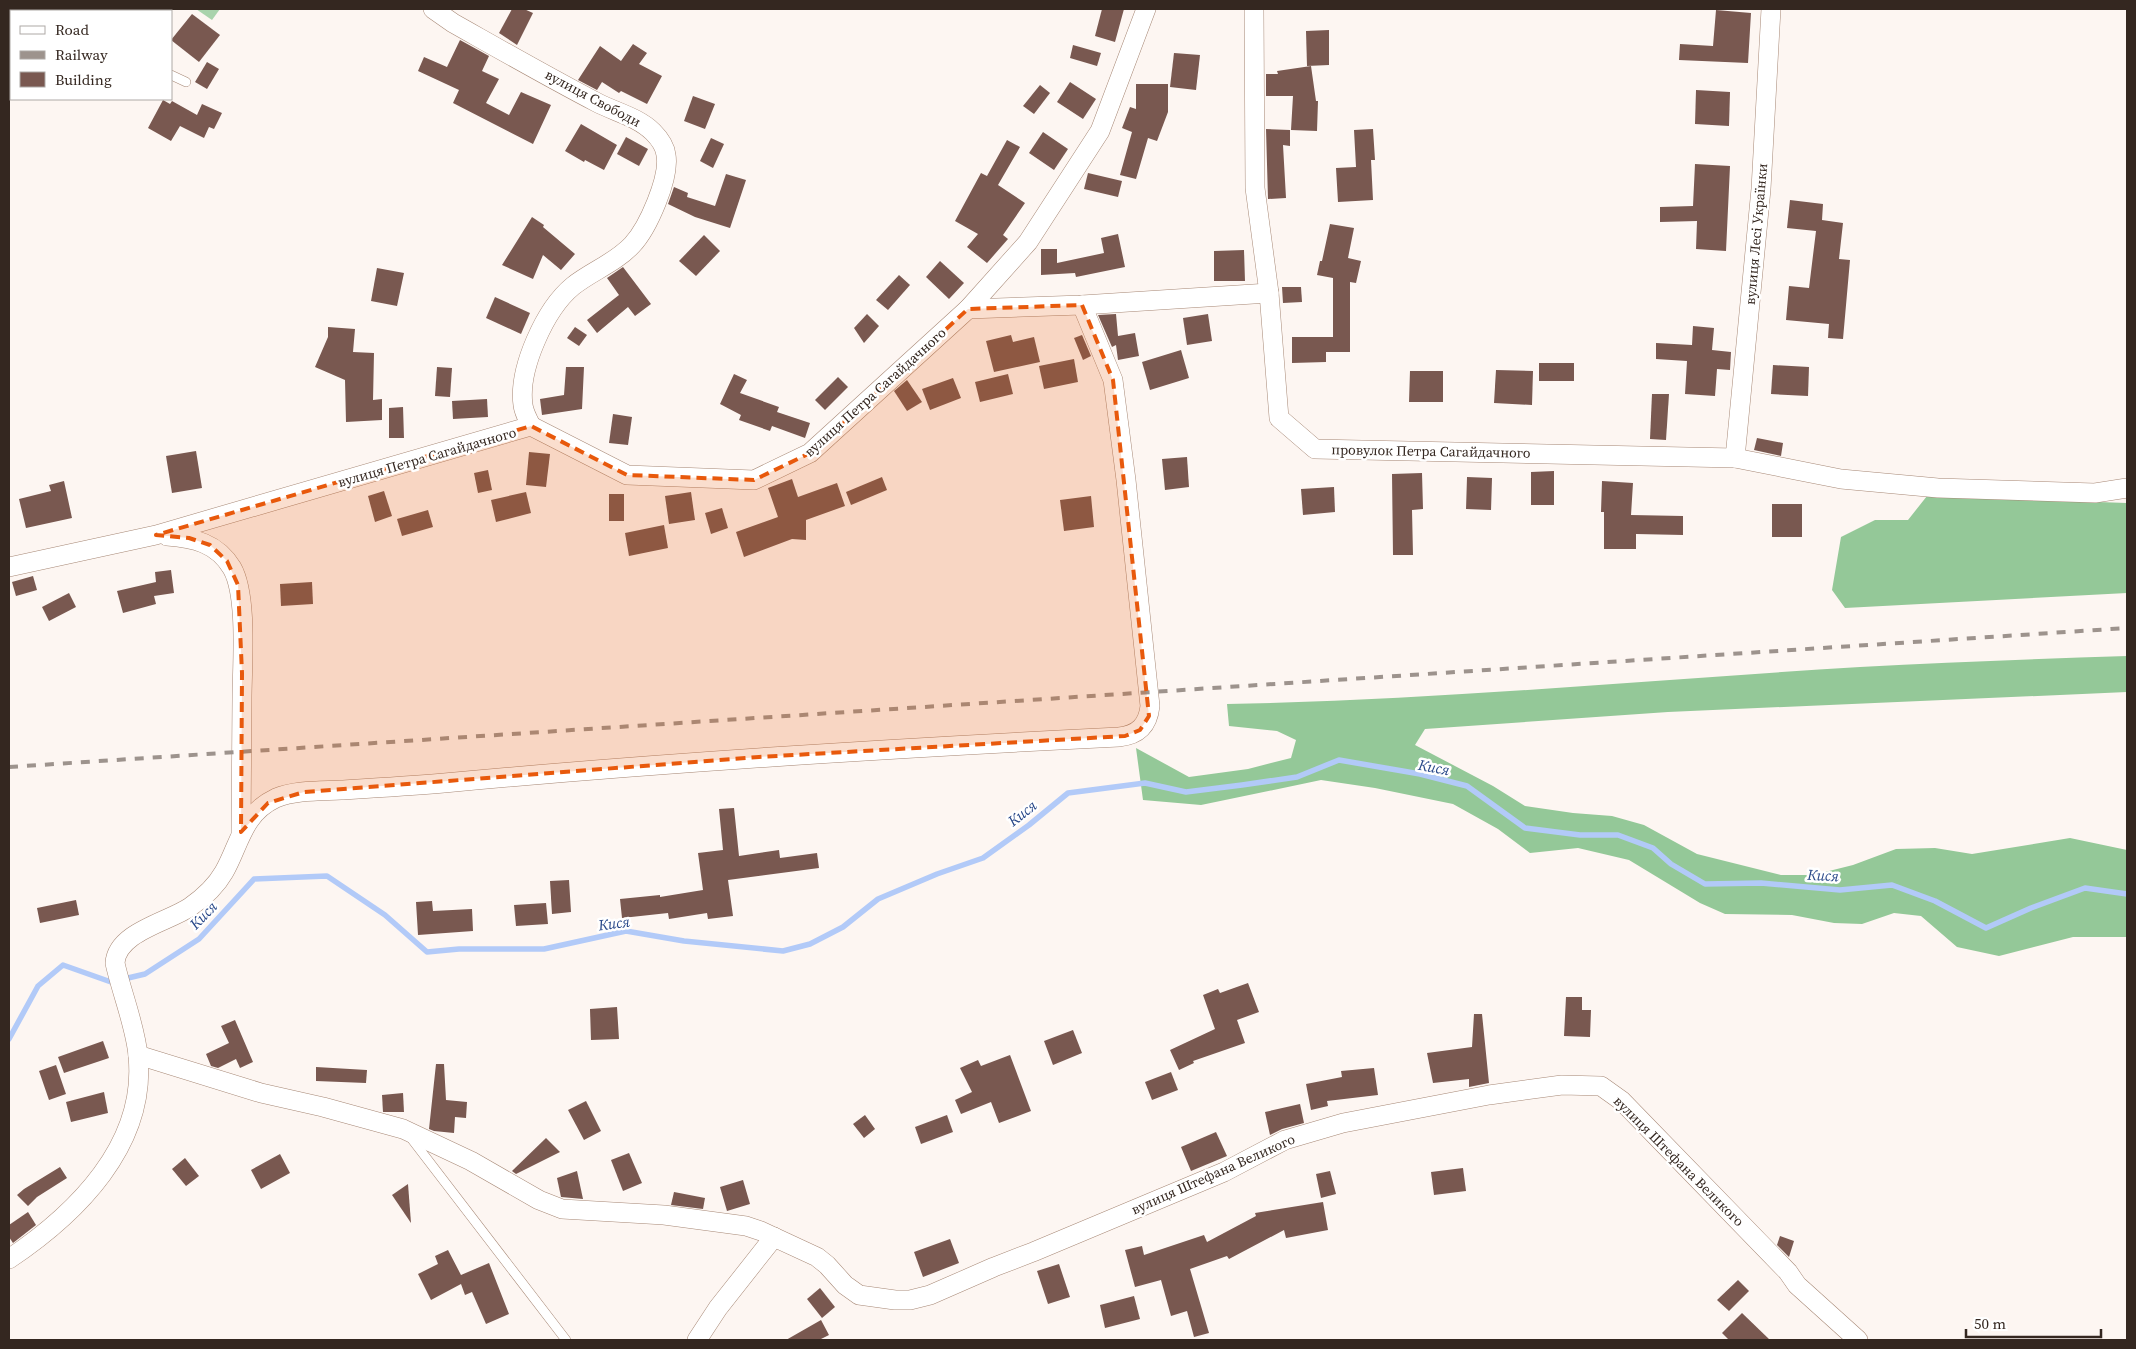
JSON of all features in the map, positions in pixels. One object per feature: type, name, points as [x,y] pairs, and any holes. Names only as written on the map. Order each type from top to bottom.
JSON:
[{"type":"street","name":"вулиця Свободи","points":[[434,9],[453,24],[597,102],[642,122],[658,137],[666,153],[664,174],[658,197],[648,222],[638,238],[614,260],[580,281],[565,293],[553,307],[543,324],[531,354],[524,384],[523,405],[531,426]]},
{"type":"street","name":"вулиця Петра Сагайдачного","points":[[9,567],[156,535],[531,426],[627,475],[754,480],[810,453],[968,309],[1028,242],[1100,131],[1146,9]]},
{"type":"street","name":"провулок Петра Сагайдачного","points":[[1254,9],[1255,188],[1268,293],[1279,418],[1315,448],[1735,458],[1841,479],[1938,488],[2088,493],[2127,488]]},
{"type":"street","name":"вулиця Лесі Українки","points":[[1735,458],[1761,189],[1771,9]]},
{"type":"street","points":[[968,309],[1082,305],[1268,293]]},
{"type":"street","points":[[9,1259],[41,1236],[81,1201],[109,1164],[125,1133],[134,1104],[139,1072],[138,1055],[115,963],[118,950],[128,940],[183,912],[205,895],[225,870],[241,832],[248,822],[268,803],[283,796],[304,792],[416,785],[759,757],[1119,737],[1136,733],[1146,722],[1150,706],[1123,454],[1113,380],[1082,305]]},
{"type":"street","points":[[156,535],[189,538],[210,545],[227,561],[238,584],[241,610],[242,672],[241,832]]},
{"type":"street","name":"вулиця Штефана Великого","points":[[138,1055],[260,1093],[323,1106],[403,1129],[471,1161],[539,1200],[562,1209],[664,1215],[732,1223],[774,1237],[817,1257],[845,1285],[859,1295],[884,1300],[916,1299],[930,1295],[1224,1172],[1285,1140],[1343,1123],[1489,1095],[1562,1085],[1601,1086],[1622,1101],[1788,1272],[1798,1285],[1858,1340]]},
{"type":"street","points":[[697,1340],[718,1308],[774,1237]]},
{"type":"lane","points":[[172,75],[186,82]]},
{"type":"lane","points":[[403,1129],[566,1340]]},
{"type":"highlighted area","points":[[1082,305],[1113,380],[1149,716],[1140,730],[1125,736],[759,757],[304,792],[268,803],[241,832],[242,673],[238,585],[227,561],[210,545],[189,538],[156,535],[531,426],[627,475],[754,480],[810,453],[968,309]]},
{"type":"green space","points":[[73,9],[169,9],[168,10]]},
{"type":"green space","points":[[196,9],[220,9],[212,20]]},
{"type":"green space","points":[[1927,496],[2127,503],[2127,593],[1845,608],[1832,590],[1841,537],[1875,520],[1908,520]]},
{"type":"green space","points":[[2127,656],[2127,692],[1668,712],[1425,729],[1415,745],[1493,786],[1525,806],[1612,816],[1644,825],[1697,854],[1781,875],[1813,875],[1853,865],[1896,849],[1935,848],[1972,854],[2070,838],[2127,850],[2127,937],[2073,937],[1999,956],[1957,947],[1921,916],[1894,913],[1862,924],[1834,923],[1792,915],[1725,914],[1700,903],[1629,860],[1578,848],[1530,853],[1498,829],[1453,804],[1375,788],[1321,780],[1201,805],[1143,800],[1136,748],[1189,777],[1248,769],[1291,758],[1296,740],[1277,731],[1229,726],[1227,704],[1465,694],[1893,665]]},
{"type":"building","points":[[512,9],[524,9],[533,13],[517,45],[499,33]]},
{"type":"building","points":[[1102,9],[1124,9],[1115,42],[1095,36]]},
{"type":"building","points":[[1716,10],[1751,13],[1748,63],[1679,60],[1680,44],[1713,46]]},
{"type":"building","points":[[192,14],[220,35],[199,62],[172,41]]},
{"type":"building","points":[[1329,30],[1329,65],[1307,66],[1306,31]]},
{"type":"building","points":[[460,40],[489,56],[482,71],[499,79],[486,103],[509,115],[521,92],[551,105],[533,144],[453,103],[459,90],[418,71],[424,57],[447,67]]},
{"type":"building","points":[[633,44],[647,53],[639,64],[662,76],[647,104],[621,91],[619,93],[602,82],[597,90],[578,80],[600,46],[621,61]]},
{"type":"building","points":[[1073,45],[1101,53],[1097,66],[1070,58]]},
{"type":"building","points":[[1174,53],[1200,55],[1196,90],[1170,87]]},
{"type":"building","points":[[207,62],[219,69],[207,89],[195,82]]},
{"type":"building","points":[[1311,66],[1316,101],[1318,101],[1317,131],[1291,130],[1293,96],[1266,96],[1266,74],[1278,74],[1277,71]]},
{"type":"building","points":[[1070,82],[1096,99],[1083,119],[1057,102]]},
{"type":"building","points":[[1136,84],[1168,84],[1168,112],[1157,141],[1148,138],[1136,179],[1120,175],[1132,132],[1122,128],[1130,107],[1136,109]]},
{"type":"building","points":[[1040,85],[1050,93],[1034,114],[1023,106]]},
{"type":"building","points":[[1696,90],[1730,92],[1729,126],[1695,124]]},
{"type":"building","points":[[693,96],[715,104],[705,129],[684,121]]},
{"type":"building","points":[[163,100],[170,104],[172,101],[197,115],[202,104],[222,113],[214,129],[209,127],[204,138],[180,126],[171,141],[148,128]]},
{"type":"building","points":[[581,124],[617,145],[604,170],[585,160],[584,162],[565,151]]},
{"type":"building","points":[[1266,129],[1290,130],[1290,146],[1283,145],[1286,198],[1268,199]]},
{"type":"building","points":[[1373,129],[1375,160],[1371,160],[1373,200],[1338,202],[1336,168],[1356,167],[1354,130]]},
{"type":"building","points":[[1043,132],[1068,149],[1054,170],[1029,153]]},
{"type":"building","points":[[626,137],[648,149],[639,166],[617,154]]},
{"type":"building","points":[[711,138],[724,144],[713,168],[700,161]]},
{"type":"building","points":[[1007,140],[1020,147],[998,185],[1025,203],[1003,235],[1008,239],[987,263],[967,247],[978,234],[955,221],[981,173],[987,176]]},
{"type":"building","points":[[1695,164],[1730,166],[1726,251],[1696,249],[1697,221],[1660,222],[1660,207],[1693,206]]},
{"type":"building","points":[[1088,173],[1122,181],[1118,197],[1084,189]]},
{"type":"building","points":[[726,174],[746,180],[730,228],[695,217],[668,204],[674,187],[688,193],[687,197],[715,206]]},
{"type":"building","points":[[1790,200],[1823,204],[1822,220],[1843,223],[1839,259],[1850,260],[1843,339],[1828,338],[1829,324],[1786,320],[1789,286],[1809,288],[1816,231],[1787,228]]},
{"type":"building","points":[[532,217],[544,225],[543,227],[575,254],[561,270],[543,255],[533,279],[502,265]]},
{"type":"building","points":[[1330,224],[1354,228],[1348,258],[1361,261],[1356,283],[1350,282],[1350,352],[1326,352],[1326,362],[1292,363],[1292,337],[1333,337],[1333,278],[1317,275]]},
{"type":"building","points":[[1118,234],[1125,267],[1076,277],[1075,273],[1041,275],[1041,249],[1057,249],[1057,263],[1104,253],[1101,238]]},
{"type":"building","points":[[704,235],[720,251],[696,276],[679,261]]},
{"type":"building","points":[[1244,250],[1245,281],[1214,281],[1214,251]]},
{"type":"building","points":[[940,261],[964,283],[949,299],[926,277]]},
{"type":"building","points":[[623,267],[651,304],[635,316],[628,307],[597,333],[587,320],[619,295],[607,278]]},
{"type":"building","points":[[377,268],[404,273],[397,306],[371,301]]},
{"type":"building","points":[[899,275],[910,285],[888,310],[876,300]]},
{"type":"building","points":[[1282,287],[1301,287],[1302,302],[1283,303]]},
{"type":"building","points":[[495,297],[530,313],[521,334],[486,318]]},
{"type":"building","points":[[867,314],[879,326],[864,343],[854,328]]},
{"type":"building","points":[[1116,314],[1118,336],[1135,333],[1139,356],[1118,360],[1116,345],[1112,347],[1098,315]]},
{"type":"building","points":[[1208,314],[1212,341],[1187,345],[1183,318]]},
{"type":"building","points":[[1693,326],[1714,328],[1712,350],[1731,352],[1730,370],[1717,369],[1715,396],[1685,394],[1687,361],[1656,359],[1656,343],[1692,345]]},
{"type":"building","points":[[328,327],[355,329],[353,352],[374,353],[373,400],[382,399],[382,420],[346,422],[345,380],[315,367],[328,337]]},
{"type":"building","points":[[575,327],[587,335],[579,346],[567,338]]},
{"type":"building","points":[[1011,335],[1013,342],[1034,337],[1040,362],[994,372],[986,341]]},
{"type":"building","points":[[1082,335],[1091,356],[1083,360],[1074,338]]},
{"type":"building","points":[[1181,350],[1189,378],[1150,390],[1142,362]]},
{"type":"building","points":[[1074,359],[1078,382],[1044,389],[1039,366]]},
{"type":"building","points":[[1539,363],[1574,363],[1574,381],[1539,381]]},
{"type":"building","points":[[1773,365],[1809,367],[1808,396],[1771,394]]},
{"type":"building","points":[[437,367],[452,368],[450,397],[435,396]]},
{"type":"building","points":[[566,367],[584,367],[582,409],[542,415],[540,399],[564,395]]},
{"type":"building","points":[[1496,370],[1533,371],[1532,405],[1494,403]]},
{"type":"building","points":[[1410,371],[1443,371],[1443,402],[1409,402]]},
{"type":"building","points":[[734,374],[747,380],[740,393],[779,407],[777,412],[810,423],[805,438],[772,426],[770,431],[739,420],[741,415],[720,404]]},
{"type":"building","points":[[1008,374],[1013,394],[980,402],[975,382]]},
{"type":"building","points":[[838,377],[848,387],[825,410],[815,400]]},
{"type":"building","points":[[953,378],[961,398],[930,410],[922,389]]},
{"type":"building","points":[[907,380],[922,402],[907,411],[894,391]]},
{"type":"building","points":[[1652,394],[1669,394],[1666,440],[1650,439]]},
{"type":"building","points":[[487,399],[488,417],[453,419],[452,401]]},
{"type":"building","points":[[403,407],[404,438],[389,438],[389,408]]},
{"type":"building","points":[[613,414],[632,417],[628,445],[609,443]]},
{"type":"building","points":[[1757,438],[1783,443],[1781,456],[1754,450]]},
{"type":"building","points":[[196,451],[202,488],[172,493],[166,456]]},
{"type":"building","points":[[529,452],[550,454],[546,487],[526,485]]},
{"type":"building","points":[[1187,457],[1189,487],[1165,490],[1162,459]]},
{"type":"building","points":[[488,470],[492,490],[478,493],[474,473]]},
{"type":"building","points":[[1554,471],[1554,505],[1531,505],[1531,472]]},
{"type":"building","points":[[1422,473],[1423,509],[1412,510],[1413,555],[1393,555],[1392,474]]},
{"type":"building","points":[[882,477],[887,490],[851,505],[846,492]]},
{"type":"building","points":[[1467,477],[1492,478],[1491,510],[1466,509]]},
{"type":"building","points":[[792,479],[798,497],[837,483],[845,506],[806,520],[806,540],[792,539],[744,557],[736,532],[778,517],[768,488]]},
{"type":"building","points":[[64,481],[72,518],[26,528],[19,499],[51,491],[49,485]]},
{"type":"building","points":[[1602,481],[1633,483],[1631,515],[1683,516],[1683,535],[1636,534],[1636,549],[1604,549],[1604,512],[1601,512]]},
{"type":"building","points":[[1334,487],[1335,512],[1303,515],[1301,489]]},
{"type":"building","points":[[384,491],[392,516],[375,522],[368,496]]},
{"type":"building","points":[[526,492],[531,513],[496,522],[491,500]]},
{"type":"building","points":[[691,492],[695,520],[669,524],[665,496]]},
{"type":"building","points":[[609,494],[624,494],[624,521],[609,521]]},
{"type":"building","points":[[1091,496],[1094,527],[1064,531],[1060,500]]},
{"type":"building","points":[[1772,504],[1802,504],[1802,537],[1772,537]]},
{"type":"building","points":[[722,508],[728,528],[711,534],[705,513]]},
{"type":"building","points":[[428,510],[433,527],[402,536],[397,519]]},
{"type":"building","points":[[664,525],[668,548],[629,556],[625,533]]},
{"type":"building","points":[[171,570],[174,593],[154,596],[156,604],[123,613],[117,591],[156,582],[155,572]]},
{"type":"building","points":[[33,576],[37,590],[16,596],[12,582]]},
{"type":"building","points":[[312,582],[313,604],[281,606],[280,584]]},
{"type":"building","points":[[69,593],[76,607],[49,621],[42,607]]},
{"type":"building","points":[[734,808],[739,856],[779,850],[780,858],[817,853],[819,868],[728,880],[733,916],[708,919],[707,913],[669,919],[668,913],[622,918],[620,899],[660,895],[660,897],[703,890],[698,853],[723,850],[719,809]]},
{"type":"building","points":[[569,880],[571,912],[552,914],[550,881]]},
{"type":"building","points":[[76,900],[79,915],[40,923],[37,908]]},
{"type":"building","points":[[432,901],[433,911],[472,909],[473,931],[418,935],[416,902]]},
{"type":"building","points":[[546,903],[548,924],[516,926],[514,905]]},
{"type":"building","points":[[1248,983],[1259,1012],[1237,1020],[1245,1043],[1193,1061],[1194,1063],[1179,1070],[1170,1050],[1215,1029],[1203,995],[1218,989],[1220,993]]},
{"type":"building","points":[[1566,997],[1582,997],[1582,1010],[1591,1010],[1590,1037],[1564,1036]]},
{"type":"building","points":[[617,1007],[619,1039],[591,1040],[590,1009]]},
{"type":"building","points":[[1474,1014],[1482,1014],[1489,1083],[1469,1087],[1469,1079],[1433,1083],[1427,1053],[1472,1047]]},
{"type":"building","points":[[235,1020],[253,1062],[240,1068],[236,1059],[218,1068],[211,1066],[206,1054],[229,1043],[221,1026]]},
{"type":"building","points":[[1073,1030],[1082,1053],[1053,1065],[1044,1041]]},
{"type":"building","points":[[103,1041],[109,1058],[64,1073],[58,1057]]},
{"type":"building","points":[[1010,1055],[1031,1111],[999,1123],[991,1102],[961,1114],[955,1100],[972,1092],[960,1068],[978,1060],[981,1066]]},
{"type":"building","points":[[436,1064],[444,1064],[446,1100],[467,1102],[466,1118],[455,1117],[454,1133],[429,1129]]},
{"type":"building","points":[[56,1065],[66,1094],[49,1100],[39,1071]]},
{"type":"building","points":[[316,1067],[367,1070],[366,1083],[316,1081]]},
{"type":"building","points":[[1374,1068],[1378,1095],[1327,1101],[1328,1106],[1311,1110],[1306,1084],[1342,1077],[1341,1071]]},
{"type":"building","points":[[1171,1072],[1178,1090],[1152,1100],[1145,1082]]},
{"type":"building","points":[[104,1092],[108,1113],[71,1122],[66,1102]]},
{"type":"building","points":[[403,1093],[404,1112],[383,1112],[382,1095]]},
{"type":"building","points":[[586,1101],[601,1131],[584,1140],[568,1110]]},
{"type":"building","points":[[1300,1104],[1304,1123],[1282,1129],[1270,1135],[1265,1112]]},
{"type":"building","points":[[865,1115],[875,1129],[864,1138],[853,1124]]},
{"type":"building","points":[[947,1115],[953,1132],[921,1144],[915,1127]]},
{"type":"building","points":[[1216,1132],[1227,1156],[1191,1171],[1181,1147]]},
{"type":"building","points":[[546,1138],[560,1152],[516,1174],[512,1171]]},
{"type":"building","points":[[629,1153],[642,1183],[623,1191],[611,1160]]},
{"type":"building","points":[[280,1154],[290,1173],[261,1189],[251,1170]]},
{"type":"building","points":[[185,1158],[199,1176],[186,1186],[172,1169]]},
{"type":"building","points":[[60,1167],[67,1178],[37,1197],[28,1206],[17,1195],[24,1189]]},
{"type":"building","points":[[1463,1168],[1466,1191],[1434,1195],[1431,1172]]},
{"type":"building","points":[[577,1171],[583,1199],[561,1197],[557,1178]]},
{"type":"building","points":[[1330,1171],[1336,1194],[1321,1198],[1316,1174]]},
{"type":"building","points":[[743,1180],[750,1204],[727,1211],[720,1187]]},
{"type":"building","points":[[408,1184],[411,1223],[392,1195]]},
{"type":"building","points":[[674,1192],[705,1198],[703,1209],[671,1205]]},
{"type":"building","points":[[1323,1202],[1328,1230],[1286,1238],[1284,1230],[1229,1259],[1227,1256],[1190,1269],[1209,1333],[1194,1337],[1187,1311],[1171,1316],[1161,1280],[1135,1287],[1125,1250],[1142,1246],[1144,1255],[1204,1235],[1207,1242],[1256,1216],[1255,1213]]},
{"type":"building","points":[[28,1212],[36,1225],[13,1243],[9,1237],[9,1225]]},
{"type":"building","points":[[1780,1236],[1794,1241],[1789,1257],[1777,1245]]},
{"type":"building","points":[[950,1239],[959,1263],[923,1277],[914,1252]]},
{"type":"building","points":[[448,1250],[461,1275],[489,1263],[509,1314],[486,1324],[472,1292],[465,1295],[461,1284],[431,1300],[418,1274],[438,1264],[435,1256]]},
{"type":"building","points":[[1059,1264],[1070,1297],[1048,1304],[1037,1271]]},
{"type":"building","points":[[1738,1280],[1749,1291],[1729,1311],[1717,1300]]},
{"type":"building","points":[[820,1288],[835,1307],[822,1318],[807,1299]]},
{"type":"building","points":[[1134,1296],[1140,1319],[1105,1328],[1100,1305]]},
{"type":"building","points":[[1742,1313],[1770,1340],[1729,1340],[1722,1333]]},
{"type":"building","points":[[821,1320],[829,1335],[819,1340],[786,1340]]},
{"type":"waterway","name":"Кися","points":[[9,1039],[38,986],[63,965],[111,982],[145,974],[199,939],[254,879],[327,876],[385,915],[427,952],[459,949],[544,949],[626,931],[684,941],[783,951],[810,944],[843,927],[878,899],[937,874],[983,858],[1029,825],[1068,793],[1145,783],[1186,792],[1297,777],[1339,760],[1420,774],[1467,786],[1525,828],[1580,835],[1618,835],[1653,848],[1671,864],[1705,884],[1761,883],[1840,890],[1892,885],[1935,901],[1986,928],[2031,908],[2085,888],[2127,894]]},
{"type":"railway","points":[[9,767],[2127,628]]}]
